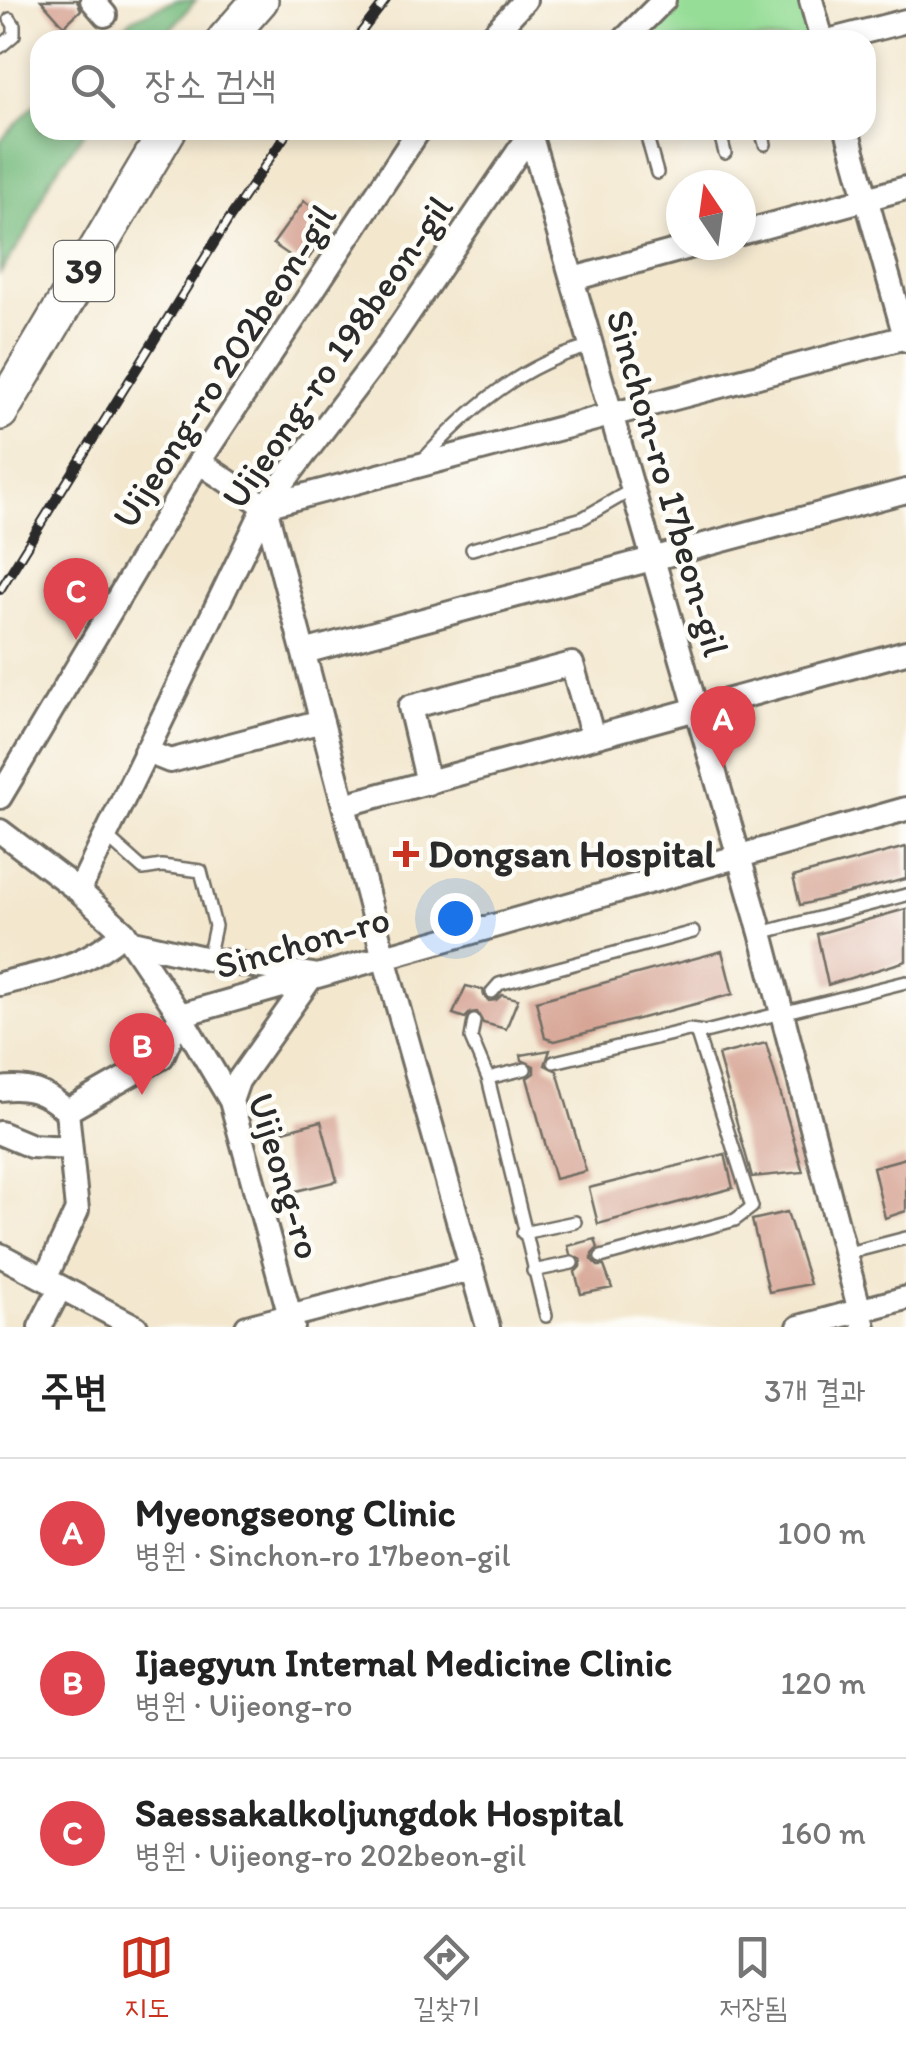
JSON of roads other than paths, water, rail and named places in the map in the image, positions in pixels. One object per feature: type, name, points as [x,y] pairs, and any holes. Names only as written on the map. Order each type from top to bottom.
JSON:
[{"type":"main road","points":[[234,30],[260,0]]},
{"type":"main road","name":"39","points":[[0,412],[162,140]]},
{"type":"street","points":[[497,30],[525,0]]},
{"type":"street","points":[[634,30],[664,0]]},
{"type":"street","points":[[811,0],[819,30]]},
{"type":"street","points":[[904,0],[906,8]]},
{"type":"street","points":[[869,30],[906,20]]},
{"type":"street","name":"Uijeong-ro 202beon-gil","points":[[0,797],[199,462],[412,140]]},
{"type":"street","name":"Uijeong-ro 198beon-gil","points":[[79,890],[265,506],[383,350],[525,140]]},
{"type":"street","name":"Sinchon-ro 17beon-gil","points":[[534,140],[762,933],[862,1319]]},
{"type":"street","points":[[265,506],[906,338],[851,140]]},
{"type":"street","points":[[756,229],[906,188]]},
{"type":"street","points":[[573,279],[666,254]]},
{"type":"street","points":[[199,462],[265,506],[488,1327]]},
{"type":"street","points":[[304,652],[906,491]]},
{"type":"street","points":[[344,806],[906,652]]},
{"type":"street","points":[[428,783],[410,707],[572,664],[594,737]]},
{"type":"street","points":[[145,751],[170,761],[322,720]]},
{"type":"street","name":"Sinchon-ro","points":[[180,1015],[906,808]]},
{"type":"street","name":"Uijeong-ro","points":[[0,831],[79,890],[129,937],[180,1015],[231,1101],[291,1321]]},
{"type":"street","points":[[0,984],[73,965],[129,937],[208,958],[313,975],[238,1081],[231,1101]]},
{"type":"street","points":[[67,1111],[162,1056],[180,1015]]},
{"type":"street","points":[[0,1089],[18,1086],[35,1090],[67,1111],[77,1210],[40,1327]]},
{"type":"street","points":[[0,1132],[31,1146],[70,1148]]},
{"type":"street","points":[[0,1255],[136,1327]]},
{"type":"street","points":[[247,1327],[291,1321],[471,1268]]},
{"type":"street","points":[[800,1327],[862,1319],[906,1298]]},
{"type":"lane","points":[[0,47],[14,36],[10,19]]},
{"type":"lane","points":[[648,140],[657,173]]},
{"type":"lane","points":[[722,140],[725,152]]},
{"type":"lane","points":[[763,140],[764,144]]},
{"type":"lane","points":[[417,466],[455,425],[502,388],[556,355],[592,346]]},
{"type":"lane","points":[[472,550],[584,518],[633,489]]},
{"type":"lane","points":[[106,836],[144,869],[162,866],[201,871],[215,926],[208,958]]},
{"type":"lane","points":[[762,933],[906,896]]},
{"type":"lane","points":[[492,992],[500,984],[693,932]]},
{"type":"lane","points":[[554,1062],[705,1032],[906,982]]},
{"type":"lane","points":[[474,1021],[471,1038],[488,1078],[546,1316]]},
{"type":"lane","points":[[601,1257],[736,1220],[752,1207],[696,1031]]},
{"type":"lane","points":[[488,1078],[525,1070]]},
{"type":"lane","points":[[523,1233],[575,1222]]},
{"type":"lane","points":[[844,1254],[906,1238]]},
{"type":"lane","points":[[534,1270],[572,1263]]},
{"type":"railway","points":[[363,30],[386,0]]},
{"type":"railway","points":[[0,590],[229,219],[282,140]]},
{"type":"place","name":"Saessakalkoljungdok Hospital","points":[[76,640]]},
{"type":"place","name":"Myeongseong Clinic","points":[[723,768]]},
{"type":"place","name":"Dongsan Hospital","points":[[406,854]]},
{"type":"place","name":"Ijaegyun Internal Medicine Clinic","points":[[142,1095]]}]
